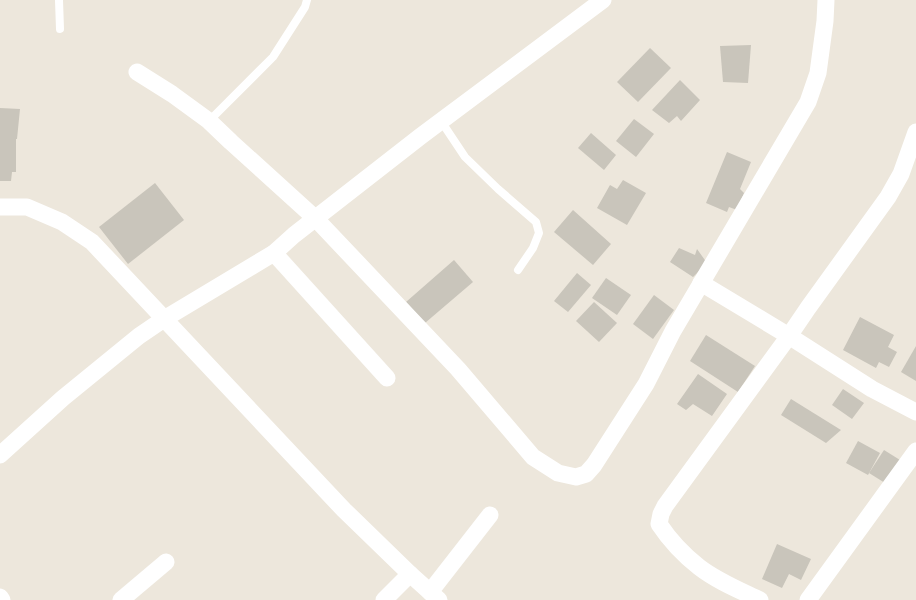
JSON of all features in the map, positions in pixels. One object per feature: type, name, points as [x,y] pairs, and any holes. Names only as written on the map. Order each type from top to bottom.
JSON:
[{"type":"street","points":[[0,455],[63,398],[138,336],[274,253],[294,235],[440,121],[603,0]]},
{"type":"street","points":[[137,72],[172,94],[209,121],[230,142],[316,219],[458,369],[533,457],[558,473],[576,477],[586,474],[598,459],[646,384],[673,331],[808,102],[818,73],[825,21],[826,0]]},
{"type":"street","points":[[760,600],[721,581],[699,567],[673,542],[659,524],[661,514],[665,506],[888,197],[901,174],[916,132]]},
{"type":"street","points":[[0,207],[27,207],[62,222],[92,242],[344,510],[434,596],[490,515]]},
{"type":"street","points":[[274,253],[388,378]]},
{"type":"street","points":[[701,283],[789,336],[872,389],[916,412]]},
{"type":"street","points":[[808,600],[916,451]]},
{"type":"street","points":[[120,600],[166,562]]},
{"type":"street","points":[[384,600],[410,574]]},
{"type":"lane","points":[[59,0],[60,29]]},
{"type":"lane","points":[[209,121],[273,56],[305,7],[307,0]]},
{"type":"lane","points":[[440,121],[465,157],[498,189],[536,222],[539,233],[532,248],[518,270]]},
{"type":"building","points":[[751,45],[748,83],[723,82],[720,46]]},
{"type":"building","points":[[650,48],[671,68],[638,102],[617,82]]},
{"type":"building","points":[[680,80],[700,100],[681,121],[677,116],[669,123],[652,110]]},
{"type":"building","points":[[0,108],[20,109],[16,139],[16,172],[12,172],[11,181],[0,181]]},
{"type":"building","points":[[634,119],[654,134],[636,157],[616,141]]},
{"type":"building","points":[[591,133],[616,155],[604,170],[578,148]]},
{"type":"building","points":[[727,152],[751,162],[740,189],[744,193],[737,210],[729,207],[727,212],[706,203]]},
{"type":"building","points":[[623,180],[646,193],[627,225],[597,208],[610,185],[617,189]]},
{"type":"building","points":[[155,183],[184,220],[128,264],[99,227]]},
{"type":"building","points":[[573,210],[611,244],[593,265],[554,232]]},
{"type":"building","points":[[679,248],[695,255],[697,249],[707,263],[693,277],[670,262]]},
{"type":"building","points":[[454,260],[473,282],[425,323],[406,302]]},
{"type":"building","points":[[577,273],[591,285],[568,312],[554,301]]},
{"type":"building","points":[[606,278],[631,295],[617,315],[592,298]]},
{"type":"building","points":[[654,295],[674,310],[653,339],[633,324]]},
{"type":"building","points":[[594,302],[617,323],[599,342],[576,321]]},
{"type":"building","points":[[860,317],[894,335],[888,347],[897,352],[889,367],[879,362],[876,368],[843,350]]},
{"type":"building","points":[[706,335],[755,366],[738,392],[690,361]]},
{"type":"building","points":[[916,346],[916,381],[901,372]]},
{"type":"building","points":[[698,374],[727,394],[712,416],[693,404],[686,410],[677,404]]},
{"type":"building","points":[[843,389],[864,403],[852,419],[832,405]]},
{"type":"building","points":[[791,399],[841,430],[826,443],[781,415]]},
{"type":"building","points":[[858,441],[880,453],[868,475],[846,463]]},
{"type":"building","points":[[884,450],[900,460],[885,483],[869,473]]},
{"type":"building","points":[[777,544],[811,559],[801,580],[789,574],[782,588],[762,579]]}]
